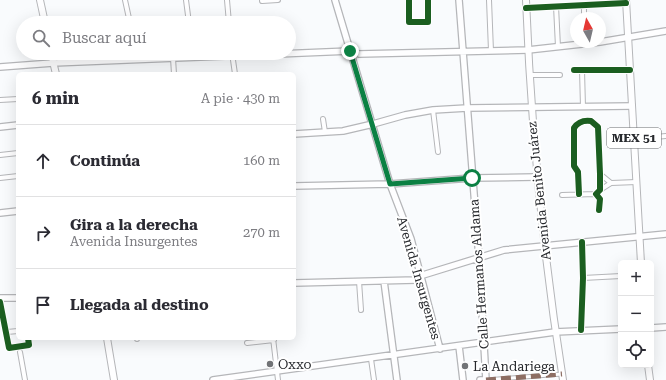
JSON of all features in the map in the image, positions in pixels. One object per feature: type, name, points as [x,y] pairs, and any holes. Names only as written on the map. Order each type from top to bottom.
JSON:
[{"type":"main road","points":[[40,0],[43,16]]},
{"type":"main road","name":"Avenida Insurgentes","points":[[335,0],[390,184],[411,239],[440,349]]},
{"type":"main road","name":"Calle Hermanos Aldama","points":[[459,0],[479,258],[486,380]]},
{"type":"main road","name":"Avenida Benito Juárez","points":[[526,0],[529,75],[536,177],[555,332],[563,377]]},
{"type":"main road","name":"MEX 51","points":[[626,2],[641,260]]},
{"type":"main road","points":[[606,41],[666,32]]},
{"type":"main road","points":[[296,52],[350,51],[359,54],[463,52],[528,50],[570,45]]},
{"type":"main road","points":[[52,60],[55,72]]},
{"type":"main road","points":[[0,67],[89,60]]},
{"type":"main road","points":[[296,134],[343,131],[405,115],[433,110],[467,108],[632,106]]},
{"type":"main road","points":[[0,127],[16,125]]},
{"type":"main road","points":[[296,186],[390,184],[472,178],[536,177]]},
{"type":"main road","points":[[0,213],[16,211]]},
{"type":"main road","points":[[296,283],[416,280],[423,275],[504,250],[640,238],[666,234]]},
{"type":"main road","points":[[384,281],[397,380]]},
{"type":"main road","points":[[0,298],[16,298]]},
{"type":"main road","points":[[654,328],[666,327]]},
{"type":"main road","points":[[213,380],[394,356],[555,332],[618,329]]},
{"type":"main road","points":[[107,340],[114,380]]},
{"type":"main road","points":[[459,346],[463,380]]},
{"type":"main road","points":[[648,368],[650,380]]},
{"type":"main road","points":[[480,380],[486,380]]},
{"type":"street","points":[[125,0],[128,16]]},
{"type":"street","points":[[186,0],[188,16]]},
{"type":"street","points":[[227,0],[228,16]]},
{"type":"street","points":[[262,8],[262,1],[277,0]]},
{"type":"street","points":[[409,0],[409,22],[428,22],[428,0]]},
{"type":"street","points":[[489,0],[491,51]]},
{"type":"street","points":[[526,8],[626,2]]},
{"type":"street","points":[[584,5],[584,12]]},
{"type":"street","points":[[556,6],[558,47]]},
{"type":"street","points":[[173,60],[174,72]]},
{"type":"street","points":[[233,60],[235,72]]},
{"type":"street","points":[[574,70],[630,70]]},
{"type":"street","points":[[582,70],[583,107]]},
{"type":"street","points":[[529,75],[560,75]]},
{"type":"street","points":[[0,100],[16,99]]},
{"type":"street","points":[[433,110],[438,152]]},
{"type":"street","points":[[323,119],[325,132]]},
{"type":"street","points":[[579,194],[578,172],[574,166],[574,128],[581,122],[591,121],[598,127],[600,190]]},
{"type":"street","points":[[634,139],[666,136]]},
{"type":"street","points":[[0,155],[16,153]]},
{"type":"street","points":[[600,174],[611,183]]},
{"type":"street","points":[[0,178],[16,176]]},
{"type":"street","points":[[562,195],[596,194],[611,183],[637,182]]},
{"type":"street","points":[[596,194],[600,199],[599,210]]},
{"type":"street","points":[[581,330],[583,278],[582,242]]},
{"type":"street","points":[[583,278],[618,276]]},
{"type":"street","points":[[359,282],[361,310]]},
{"type":"street","points":[[0,302],[9,348],[29,345],[28,340]]},
{"type":"street","points":[[6,332],[16,331]]},
{"type":"street","points":[[247,343],[266,340]]},
{"type":"street","points":[[273,340],[278,380]]},
{"type":"street","points":[[20,352],[25,380]]},
{"type":"street","points":[[371,359],[374,380]]},
{"type":"street","points":[[486,380],[563,377]]},
{"type":"marked path","points":[[486,380],[562,374]]},
{"type":"cycle path","points":[[409,0],[409,22],[428,22],[428,0]]},
{"type":"cycle path","points":[[526,8],[626,3]]},
{"type":"cycle path","points":[[574,70],[630,70]]},
{"type":"cycle path","points":[[579,194],[578,172],[574,166],[574,128],[581,122],[591,121],[598,127],[600,190],[596,194],[600,199],[599,210]]},
{"type":"cycle path","points":[[581,330],[583,278],[582,242]]},
{"type":"cycle path","points":[[0,302],[9,348],[29,345],[28,340]]},
{"type":"place","name":"Oxxo","points":[[270,364]]},
{"type":"place","name":"La Andariega","points":[[465,366]]},
{"type":"route","points":[[350,51],[390,184],[472,178]]}]
